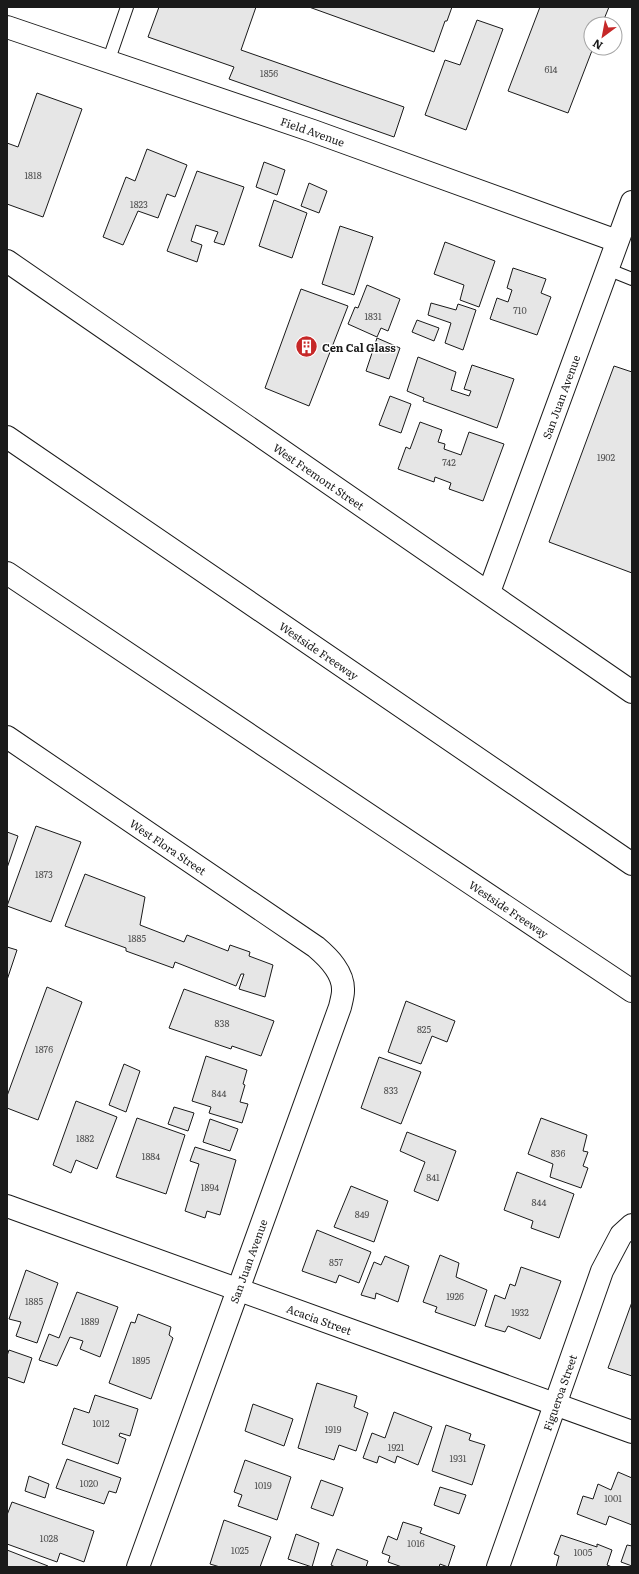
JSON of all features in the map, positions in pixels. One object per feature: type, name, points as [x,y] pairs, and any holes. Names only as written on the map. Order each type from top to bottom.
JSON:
[{"type":"main road","name":"Field Avenue","points":[[7,27],[321,134],[618,240]]},
{"type":"main road","name":"San Juan Avenue","points":[[489,592],[632,202]]},
{"type":"main road","name":"West Fremont Street","points":[[7,261],[632,692]]},
{"type":"main road","name":"Westside Freeway","points":[[7,436],[632,864]]},
{"type":"main road","name":"Westside Freeway","points":[[7,573],[632,992]]},
{"type":"main road","name":"West Flora Street","points":[[7,737],[316,947],[328,957]]},
{"type":"main road","name":"San Juan Avenue","points":[[138,1567],[237,1289],[340,1007],[343,991],[342,978],[328,957]]},
{"type":"main road","name":"Acacia Street","points":[[7,1206],[632,1432]]},
{"type":"main road","name":"Figueroa Street","points":[[498,1567],[602,1271],[621,1235],[632,1225]]},
{"type":"lane","points":[[108,62],[127,7]]},
{"type":"lane","points":[[607,269],[632,279]]},
{"type":"building","points":[[159,7],[256,7],[241,50],[404,107],[394,137],[229,79],[234,67],[148,37]]},
{"type":"building","points":[[309,7],[452,7],[447,21],[445,21],[434,52]]},
{"type":"building","points":[[540,7],[609,7],[605,16],[583,16],[583,56],[590,56],[568,113],[508,91]]},
{"type":"building","points":[[477,20],[503,29],[466,130],[425,115],[445,60],[460,65]]},
{"type":"building","points":[[37,93],[82,109],[43,217],[7,204],[7,143],[18,147]]},
{"type":"building","points":[[147,149],[187,165],[175,197],[167,194],[158,218],[138,211],[123,245],[103,237],[126,177],[135,181]]},
{"type":"building","points":[[264,162],[285,170],[277,195],[256,187]]},
{"type":"building","points":[[197,171],[244,187],[224,245],[214,242],[218,232],[196,225],[191,241],[202,245],[197,262],[167,251]]},
{"type":"building","points":[[309,183],[327,191],[319,213],[301,206]]},
{"type":"building","points":[[274,200],[307,213],[292,258],[259,246]]},
{"type":"building","points":[[340,226],[373,237],[354,295],[322,284]]},
{"type":"building","points":[[445,242],[495,261],[479,307],[460,300],[464,285],[434,274]]},
{"type":"building","points":[[513,268],[546,279],[541,293],[551,297],[537,335],[490,319],[497,298],[508,302],[512,290],[507,288]]},
{"type":"building","points":[[367,285],[400,299],[388,331],[381,328],[377,337],[348,324],[355,307],[358,308]]},
{"type":"building","name":"Cen Cal Glass","points":[[301,289],[348,306],[309,406],[265,388]]},
{"type":"building","points":[[431,303],[456,310],[458,304],[476,310],[463,350],[445,343],[451,323],[428,315]]},
{"type":"building","points":[[417,320],[439,328],[434,341],[412,332]]},
{"type":"building","points":[[377,338],[400,348],[389,379],[366,371]]},
{"type":"building","points":[[418,357],[456,372],[451,390],[469,396],[471,391],[464,389],[472,365],[514,379],[497,428],[423,401],[424,398],[407,391]]},
{"type":"building","points":[[614,366],[632,372],[632,573],[549,542]]},
{"type":"building","points":[[390,396],[411,404],[401,433],[379,425]]},
{"type":"building","points":[[420,422],[442,430],[438,442],[445,444],[444,449],[461,455],[469,432],[504,444],[483,501],[449,489],[451,483],[435,477],[434,482],[398,469],[406,447],[410,449]]},
{"type":"building","points":[[36,826],[81,842],[51,922],[7,906]]},
{"type":"building","points":[[7,832],[18,836],[7,868]]},
{"type":"building","points":[[85,874],[145,897],[140,925],[184,942],[187,935],[228,951],[230,945],[250,952],[249,956],[273,965],[265,997],[239,989],[244,974],[241,974],[236,986],[175,962],[173,968],[126,951],[126,948],[65,926]]},
{"type":"building","points":[[7,947],[17,950],[7,980]]},
{"type":"building","points":[[47,987],[82,1002],[38,1120],[7,1108],[7,1096]]},
{"type":"building","points":[[184,989],[274,1021],[261,1056],[232,1046],[231,1049],[169,1028]]},
{"type":"building","points":[[406,1001],[455,1021],[447,1042],[432,1036],[421,1064],[388,1052]]},
{"type":"building","points":[[206,1056],[247,1070],[243,1084],[245,1085],[240,1102],[248,1104],[242,1123],[209,1113],[211,1107],[192,1101]]},
{"type":"building","points":[[379,1057],[421,1072],[401,1124],[361,1108]]},
{"type":"building","points":[[124,1064],[140,1071],[126,1112],[109,1105]]},
{"type":"building","points":[[76,1101],[117,1117],[97,1169],[76,1160],[71,1173],[53,1165]]},
{"type":"building","points":[[174,1107],[194,1113],[188,1131],[168,1124]]},
{"type":"building","points":[[137,1118],[185,1135],[166,1194],[116,1177]]},
{"type":"building","points":[[541,1118],[587,1135],[583,1151],[588,1152],[583,1166],[588,1168],[581,1188],[550,1177],[553,1164],[528,1154]]},
{"type":"building","points":[[210,1119],[238,1129],[230,1151],[203,1142]]},
{"type":"building","points":[[407,1132],[456,1151],[438,1201],[414,1191],[425,1162],[400,1151]]},
{"type":"building","points":[[195,1147],[236,1160],[220,1215],[207,1211],[205,1218],[185,1211],[199,1164],[190,1161]]},
{"type":"building","points":[[517,1172],[574,1194],[559,1238],[531,1228],[533,1221],[504,1210]]},
{"type":"building","points":[[351,1186],[388,1201],[374,1242],[334,1227]]},
{"type":"building","points":[[317,1230],[371,1252],[359,1283],[339,1275],[336,1283],[302,1271]]},
{"type":"building","points":[[440,1255],[459,1263],[456,1277],[487,1290],[475,1326],[435,1312],[437,1307],[423,1302]]},
{"type":"building","points":[[385,1256],[409,1266],[398,1302],[376,1293],[375,1299],[361,1295],[374,1262],[381,1265]]},
{"type":"building","points":[[521,1267],[561,1281],[540,1339],[508,1326],[505,1332],[485,1326],[495,1295],[505,1299],[510,1284],[515,1286]]},
{"type":"building","points":[[26,1270],[58,1283],[37,1343],[16,1336],[21,1322],[9,1319]]},
{"type":"building","points":[[77,1292],[118,1307],[100,1357],[80,1349],[83,1341],[70,1337],[57,1366],[39,1360],[49,1334],[59,1338]]},
{"type":"building","points":[[632,1302],[632,1376],[608,1368]]},
{"type":"building","points":[[138,1314],[171,1327],[169,1335],[173,1338],[151,1399],[109,1383],[131,1322],[135,1323]]},
{"type":"building","points":[[9,1350],[32,1358],[24,1383],[7,1377],[7,1356]]},
{"type":"building","points":[[317,1383],[357,1396],[354,1407],[368,1413],[356,1451],[339,1445],[334,1460],[298,1448]]},
{"type":"building","points":[[95,1395],[138,1409],[130,1436],[120,1433],[119,1436],[126,1439],[118,1464],[62,1444],[74,1408],[89,1413]]},
{"type":"building","points":[[253,1404],[293,1419],[284,1446],[245,1431]]},
{"type":"building","points":[[394,1412],[432,1427],[418,1465],[397,1456],[395,1463],[379,1456],[377,1463],[363,1458],[372,1433],[385,1438]]},
{"type":"building","points":[[446,1425],[471,1434],[469,1440],[485,1445],[472,1485],[432,1471]]},
{"type":"building","points":[[67,1459],[121,1478],[116,1493],[109,1491],[104,1504],[56,1488]]},
{"type":"building","points":[[245,1460],[291,1477],[277,1520],[238,1506],[242,1495],[234,1492]]},
{"type":"building","points":[[618,1472],[632,1478],[632,1525],[609,1516],[606,1525],[577,1514],[583,1496],[593,1499],[598,1484],[611,1490]]},
{"type":"building","points":[[29,1476],[49,1484],[45,1498],[25,1491]]},
{"type":"building","points":[[321,1480],[343,1488],[333,1516],[311,1508]]},
{"type":"building","points":[[440,1487],[466,1495],[459,1514],[434,1505]]},
{"type":"building","points":[[12,1502],[94,1531],[84,1562],[60,1553],[57,1562],[7,1544],[7,1515]]},
{"type":"building","points":[[224,1520],[271,1537],[260,1567],[220,1567],[210,1564]]},
{"type":"building","points":[[403,1522],[422,1528],[420,1533],[455,1546],[448,1567],[440,1564],[439,1567],[402,1567],[388,1562],[390,1556],[382,1553],[388,1536],[397,1540]]},
{"type":"building","points":[[296,1534],[319,1543],[312,1567],[288,1559]]},
{"type":"building","points":[[561,1535],[597,1547],[597,1544],[612,1550],[607,1565],[612,1567],[556,1567],[559,1556],[554,1554]]},
{"type":"building","points":[[627,1545],[632,1546],[632,1566],[621,1562]]},
{"type":"building","points":[[337,1549],[368,1561],[366,1567],[335,1567],[331,1565]]},
{"type":"building","points":[[7,1550],[48,1566],[48,1567],[7,1567]]},
{"type":"place","name":"Cen Cal Glass","points":[[306,347]]}]
